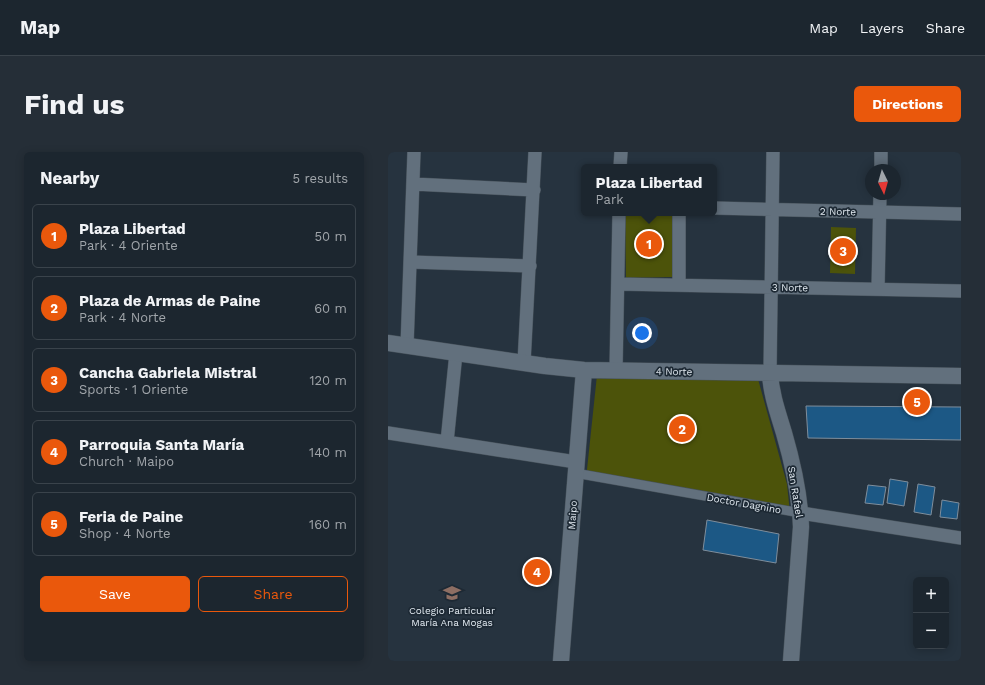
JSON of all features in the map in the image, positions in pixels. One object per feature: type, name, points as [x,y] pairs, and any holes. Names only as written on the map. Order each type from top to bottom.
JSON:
[{"type":"street","points":[[407,346],[414,152]]},
{"type":"street","points":[[524,363],[535,152]]},
{"type":"street","points":[[620,164],[621,152]]},
{"type":"street","points":[[770,373],[773,152]]},
{"type":"street","points":[[881,152],[881,164]]},
{"type":"street","points":[[413,184],[534,190]]},
{"type":"street","points":[[878,289],[880,200]]},
{"type":"street","name":"2 Norte","points":[[717,208],[961,214]]},
{"type":"street","points":[[616,370],[619,216]]},
{"type":"street","points":[[679,216],[679,285]]},
{"type":"street","points":[[410,262],[530,266]]},
{"type":"street","name":"3 Norte","points":[[618,284],[961,291]]},
{"type":"street","name":"4 Norte","points":[[388,343],[524,363],[584,370],[961,376]]},
{"type":"street","points":[[446,442],[456,353]]},
{"type":"street","name":"Maipo","points":[[561,661],[584,370]]},
{"type":"street","name":"San Rafael","points":[[770,373],[772,392],[794,468],[801,513],[791,661]]},
{"type":"street","points":[[388,433],[446,442],[576,468]]},
{"type":"street","name":"Doctor Dagnino","points":[[576,468],[801,513],[961,538]]},
{"type":"green space","points":[[625,216],[672,216],[672,277],[626,278]]},
{"type":"green space","points":[[831,227],[856,228],[855,274],[830,273]]},
{"type":"green space","points":[[597,375],[758,379],[787,484],[790,513],[586,479]]},
{"type":"building","points":[[806,406],[961,407],[961,440],[808,438]]},
{"type":"building","points":[[890,479],[908,482],[904,506],[887,503]]},
{"type":"building","points":[[918,484],[935,487],[931,515],[914,512]]},
{"type":"building","points":[[868,485],[886,487],[883,505],[865,503]]},
{"type":"building","points":[[942,500],[959,503],[957,519],[940,517]]},
{"type":"building","points":[[707,520],[779,534],[776,563],[703,550]]},
{"type":"place","name":"Plaza Libertad","points":[[649,244]]},
{"type":"place","name":"Cancha Gabriela Mistral","points":[[843,251]]},
{"type":"place","name":"Feria de Paine","points":[[917,402]]},
{"type":"place","name":"Plaza de Armas de Paine","points":[[682,429]]},
{"type":"place","name":"Parroquia Santa María","points":[[537,572]]},
{"type":"place","name":"Colegio Particular María Ana Mogas","points":[[452,593]]}]
